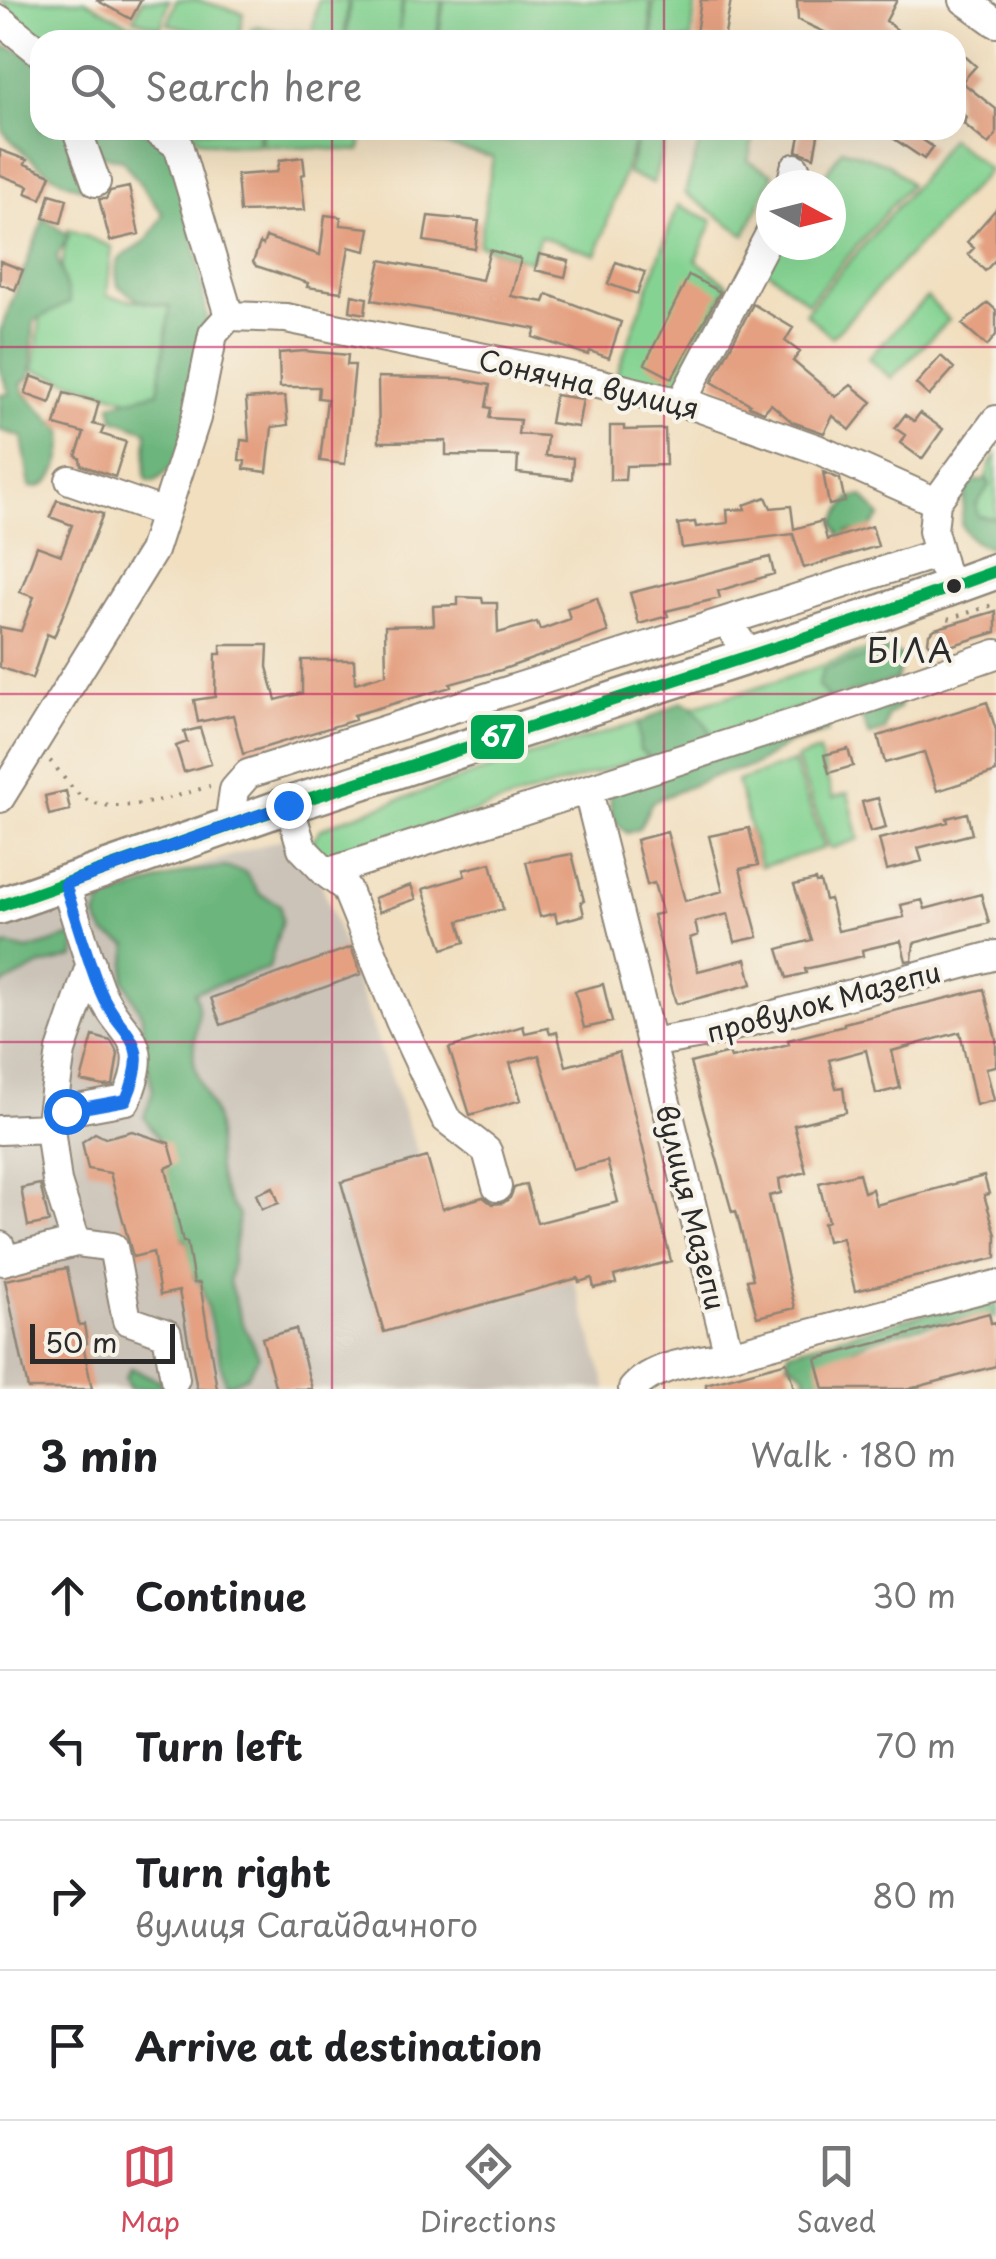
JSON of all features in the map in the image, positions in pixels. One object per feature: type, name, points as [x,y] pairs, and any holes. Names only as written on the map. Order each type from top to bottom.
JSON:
[{"type":"main road","points":[[0,906],[288,805],[750,656],[996,571]]},
{"type":"street","points":[[964,0],[996,23]]},
{"type":"street","points":[[0,20],[30,44]]},
{"type":"street","points":[[81,140],[96,182]]},
{"type":"street","points":[[0,798],[152,552],[196,418],[213,334],[229,316],[178,146],[169,140]]},
{"type":"street","points":[[680,403],[756,260]]},
{"type":"street","name":"Сонячна вулиця","points":[[229,316],[286,318],[544,370],[680,403],[817,450],[936,502]]},
{"type":"street","points":[[949,587],[932,531],[936,502],[996,420]]},
{"type":"street","points":[[70,480],[165,513]]},
{"type":"street","points":[[229,825],[234,790],[248,774],[939,553]]},
{"type":"street","points":[[726,622],[750,656]]},
{"type":"street","points":[[326,872],[588,791],[996,654]]},
{"type":"street","name":"вулиця Мазепи","points":[[588,791],[729,1355]]},
{"type":"street","points":[[288,805],[302,848],[346,888],[400,1021],[446,1119],[488,1151],[497,1187]]},
{"type":"street","points":[[0,1130],[50,1128],[66,1111],[126,1100],[138,1073],[133,1038],[101,993],[65,884]]},
{"type":"street","name":"провулок Мазепи","points":[[650,1043],[708,1033],[996,955]]},
{"type":"street","points":[[76,1242],[57,1182],[50,1128],[60,1051],[91,963]]},
{"type":"street","points":[[0,1246],[3,1261],[76,1242],[112,1246],[127,1320],[166,1334],[175,1379]]},
{"type":"street","points":[[633,1389],[647,1377],[671,1368],[996,1286]]},
{"type":"path","points":[[32,745],[81,796],[99,805],[136,805],[248,774]]},
{"type":"shaded area","points":[[303,832],[473,1308],[574,1280],[607,1389],[0,1389],[0,931]]},
{"type":"green space","points":[[0,0],[85,0],[127,23],[151,30],[30,31]]},
{"type":"green space","points":[[142,0],[169,0],[161,28],[134,19]]},
{"type":"green space","points":[[176,0],[197,0],[243,13],[240,30],[193,30],[168,24]]},
{"type":"green space","points":[[318,0],[348,0],[345,30],[313,30]]},
{"type":"green space","points":[[350,0],[402,0],[399,30],[347,30]]},
{"type":"green space","points":[[404,0],[442,0],[438,30],[399,30]]},
{"type":"green space","points":[[444,0],[650,1],[651,30],[440,30]]},
{"type":"green space","points":[[653,0],[696,0],[692,30],[653,30]]},
{"type":"green space","points":[[0,45],[30,56],[30,140],[77,140],[88,184],[81,188],[59,179],[3,132]]},
{"type":"green space","points":[[91,140],[158,140],[173,149],[199,262],[207,318],[204,374],[179,460],[156,481],[148,481],[145,475],[147,431],[114,419],[111,404],[158,392],[170,306],[138,300],[118,286],[116,267],[121,258],[150,236],[163,214],[122,160],[94,153]]},
{"type":"green space","points":[[203,140],[258,140],[258,145]]},
{"type":"green space","points":[[261,140],[362,140],[360,151],[261,145]]},
{"type":"green space","points":[[423,140],[636,140],[596,255],[540,236],[531,261],[479,245],[493,157]]},
{"type":"green space","points":[[637,140],[665,140],[653,183],[628,174]]},
{"type":"green space","points":[[700,140],[753,140],[748,161],[765,170],[756,170],[756,211],[745,235],[685,193]]},
{"type":"green space","points":[[949,140],[989,170],[832,337],[805,313],[918,182]]},
{"type":"green space","points":[[842,149],[889,164],[910,184],[846,259],[846,170],[829,170]]},
{"type":"green space","points":[[678,205],[713,221],[696,260],[728,285],[677,392],[616,376]]},
{"type":"green space","points":[[44,218],[69,236],[57,256],[70,302],[34,321],[31,376],[21,384],[25,394],[63,431],[64,440],[53,477],[39,487],[30,487],[22,437],[0,430],[0,394],[10,394],[0,371],[0,332]]},
{"type":"green space","points":[[68,229],[112,247],[107,296],[175,308],[158,408],[34,370],[43,296],[57,297]]},
{"type":"green space","points":[[771,260],[845,260],[808,303],[765,269]]},
{"type":"green space","points":[[927,297],[949,320],[891,378],[868,358]]},
{"type":"green space","points":[[996,455],[996,533],[972,520]]},
{"type":"green space","points":[[987,479],[990,484],[976,505],[978,516],[996,518],[996,546],[990,547],[975,542],[961,524],[966,483]]},
{"type":"green space","points":[[863,496],[880,517],[867,531],[847,532],[844,544],[834,522],[850,498]]},
{"type":"green space","points":[[870,649],[886,658],[834,697],[323,860],[312,841],[321,829],[344,819],[521,758],[766,685]]},
{"type":"green space","points":[[890,649],[904,658],[896,680],[830,699],[818,686],[823,670]]},
{"type":"green space","points":[[900,700],[899,708],[888,715],[885,730],[869,736],[861,716]]},
{"type":"green space","points":[[681,702],[692,706],[710,730],[709,737],[659,765],[640,750],[638,724]]},
{"type":"green space","points":[[827,722],[828,732],[790,743],[753,766],[717,775],[652,802],[639,829],[627,833],[612,815],[611,790]]},
{"type":"green space","points":[[819,751],[833,798],[848,793],[859,839],[830,849],[796,759]]},
{"type":"green space","points":[[793,762],[825,848],[761,867],[737,781]]},
{"type":"green space","points":[[224,867],[245,872],[259,893],[280,905],[282,920],[269,968],[194,992],[198,1010],[193,1052],[196,1069],[217,1123],[220,1182],[239,1215],[229,1282],[259,1356],[247,1376],[226,1385],[202,1287],[190,1272],[187,1243],[172,1226],[163,1146],[144,1117],[153,1091],[143,1045],[142,1016],[124,979],[128,945],[105,934],[96,917],[102,901],[184,872]]},
{"type":"green space","points":[[76,935],[74,957],[39,966],[0,986],[0,949],[8,945],[27,950]]},
{"type":"green space","points":[[996,1294],[996,1318],[927,1326],[851,1350],[826,1367],[832,1389],[807,1389],[805,1374],[787,1362],[789,1351]]},
{"type":"green space","points":[[131,1368],[177,1389],[130,1389],[125,1378]]},
{"type":"building","points":[[96,0],[141,0],[131,19]]},
{"type":"building","points":[[701,0],[731,0],[726,30],[696,30]]},
{"type":"building","points":[[797,0],[897,0],[886,21],[897,30],[820,30],[798,20]]},
{"type":"building","points":[[966,57],[976,66],[966,77]]},
{"type":"building","points":[[966,85],[996,109],[996,135],[988,144],[966,126]]},
{"type":"building","points":[[799,140],[817,140],[814,157],[797,151]]},
{"type":"building","points":[[896,140],[923,140],[933,147],[924,159]]},
{"type":"building","points":[[0,150],[51,175],[41,199],[26,193],[29,186],[0,175]]},
{"type":"building","points":[[303,157],[305,210],[240,212],[237,175],[277,172],[280,160]]},
{"type":"building","points":[[129,187],[139,234],[110,241],[99,199],[106,199],[110,191]]},
{"type":"building","points":[[50,194],[67,199],[61,223],[44,218]]},
{"type":"building","points":[[996,209],[996,259],[985,271],[968,254],[974,248],[967,242]]},
{"type":"building","points":[[325,215],[341,217],[340,225],[370,228],[366,251],[349,247],[341,292],[307,287],[308,283],[253,262],[266,237],[320,255]]},
{"type":"building","points":[[428,216],[479,221],[475,249],[424,241]]},
{"type":"building","points":[[490,250],[521,259],[511,296],[544,302],[547,294],[621,322],[609,358],[533,337],[536,329],[372,300],[381,260],[482,280]]},
{"type":"building","points":[[539,254],[569,261],[565,277],[535,270]]},
{"type":"building","points":[[0,261],[23,270],[15,290],[0,284]]},
{"type":"building","points":[[616,262],[645,272],[637,294],[608,284]]},
{"type":"building","points":[[689,275],[720,292],[672,378],[645,364]]},
{"type":"building","points":[[352,295],[367,298],[365,314],[350,311]]},
{"type":"building","points":[[988,303],[996,310],[996,335],[987,346],[962,324]]},
{"type":"building","points":[[753,304],[793,328],[785,341],[800,352],[793,361],[836,397],[851,385],[872,402],[850,430],[833,416],[824,433],[792,422],[771,404],[764,412],[712,382]]},
{"type":"building","points":[[279,353],[348,355],[347,365],[355,365],[345,464],[320,461],[327,399],[318,398],[319,387],[280,387]]},
{"type":"building","points":[[941,356],[954,368],[929,396],[916,384]]},
{"type":"building","points":[[31,376],[56,385],[50,403],[25,394]]},
{"type":"building","points":[[378,377],[459,379],[490,385],[486,407],[491,408],[489,418],[520,420],[518,434],[547,436],[545,456],[573,458],[572,479],[517,473],[518,456],[446,455],[446,441],[379,442]]},
{"type":"building","points":[[64,393],[99,402],[93,424],[104,427],[101,434],[126,442],[115,477],[81,465],[76,456],[84,433],[55,425]]},
{"type":"building","points":[[555,395],[583,399],[578,427],[550,423]]},
{"type":"building","points":[[285,396],[288,425],[272,427],[267,472],[244,469],[245,461],[239,460],[241,440],[249,441],[246,399]]},
{"type":"building","points":[[920,413],[943,429],[922,459],[900,443],[905,435],[895,428],[905,415],[914,421]]},
{"type":"building","points":[[610,426],[624,426],[624,430],[665,429],[666,465],[626,466],[625,480],[610,480]]},
{"type":"building","points":[[823,472],[840,479],[845,502],[829,505]]},
{"type":"building","points":[[766,497],[771,508],[791,506],[794,529],[822,521],[827,540],[872,526],[878,546],[804,568],[793,534],[682,548],[678,524],[695,522],[696,527],[728,523],[727,510],[745,509],[744,505]]},
{"type":"building","points":[[57,500],[103,514],[54,637],[47,634],[32,679],[0,667],[0,627],[21,631],[34,597],[20,592],[37,546],[61,555],[72,525],[50,517]]},
{"type":"building","points":[[770,557],[774,574],[718,591],[720,598],[666,611],[668,616],[639,624],[630,593]]},
{"type":"building","points":[[458,597],[497,603],[498,633],[537,622],[540,630],[570,619],[567,608],[597,598],[608,632],[450,684],[451,687],[354,715],[355,720],[243,754],[233,715],[198,722],[194,700],[215,697],[216,654],[221,654],[221,645],[268,645],[267,667],[276,700],[302,693],[302,660],[354,660],[355,683],[386,674],[385,626],[434,625],[433,606],[458,605]]},
{"type":"building","points":[[996,611],[996,632],[940,649],[928,642],[935,629]]},
{"type":"building","points":[[987,702],[996,730],[996,772],[937,791],[924,752],[885,763],[878,736]]},
{"type":"building","points":[[200,728],[211,764],[184,772],[176,746],[187,742],[184,732]]},
{"type":"building","points":[[848,749],[853,766],[829,773],[824,755]]},
{"type":"building","points":[[66,791],[70,810],[49,815],[45,796]]},
{"type":"building","points":[[878,798],[886,828],[870,832],[862,802]]},
{"type":"building","points":[[967,813],[972,834],[918,848],[922,861],[887,870],[879,839],[948,822],[947,818]]},
{"type":"building","points":[[749,828],[758,865],[740,869],[758,937],[735,942],[728,914],[695,922],[698,935],[690,938],[698,971],[746,959],[752,984],[676,1004],[653,915],[662,913],[654,883],[647,885],[636,840],[667,832],[685,901],[723,891],[709,836]]},
{"type":"building","points":[[572,854],[584,915],[557,922],[555,913],[540,917],[526,862]]},
{"type":"building","points":[[491,863],[503,909],[459,921],[465,942],[443,949],[423,889],[465,876],[463,870]]},
{"type":"building","points":[[820,882],[825,900],[830,899],[838,931],[904,917],[901,905],[922,900],[925,909],[981,894],[989,923],[914,943],[912,960],[906,961],[901,941],[862,950],[863,956],[805,969],[806,973],[787,978],[778,949],[812,940],[794,885]]},
{"type":"building","points":[[411,885],[416,899],[379,912],[374,898]]},
{"type":"building","points":[[351,947],[361,974],[221,1025],[211,998]]},
{"type":"building","points":[[603,984],[612,1022],[584,1028],[575,991]]},
{"type":"building","points":[[984,989],[996,1039],[996,1066],[986,1068],[994,1100],[976,1105],[960,1032],[892,1051],[900,1088],[876,1094],[866,1050],[829,1060],[836,1088],[843,1087],[846,1112],[794,1125],[806,1172],[779,1179],[781,1193],[769,1196],[795,1308],[757,1317],[747,1280],[753,1279],[736,1211],[732,1212],[690,1063],[789,1044],[788,1040],[844,1023]]},
{"type":"building","points":[[523,1026],[525,1033],[548,1028],[550,1034],[557,1032],[566,1066],[619,1052],[671,1261],[614,1276],[616,1283],[594,1288],[592,1278],[579,1282],[578,1278],[384,1332],[341,1182],[427,1157],[442,1209],[483,1197],[492,1204],[503,1203],[514,1188],[526,1184],[537,1223],[618,1202],[607,1161],[573,1170],[539,1055],[510,1063],[521,1100],[470,1115],[449,1048]]},
{"type":"building","points":[[93,1036],[111,1041],[118,1054],[113,1085],[81,1081]]},
{"type":"building","points":[[132,1131],[169,1143],[175,1164],[166,1168],[194,1283],[200,1283],[217,1389],[197,1389],[179,1291],[160,1295],[153,1252],[133,1257],[110,1173],[88,1169],[82,1142],[95,1133],[105,1138]]},
{"type":"building","points":[[859,1173],[864,1192],[872,1189],[876,1205],[984,1176],[989,1194],[984,1195],[996,1235],[996,1258],[855,1291],[842,1238],[827,1241],[823,1223],[828,1221],[819,1183]]},
{"type":"building","points":[[40,1184],[49,1222],[28,1226],[21,1188]]},
{"type":"building","points":[[273,1187],[279,1203],[262,1209],[256,1194]]},
{"type":"building","points":[[67,1268],[79,1325],[84,1324],[87,1343],[83,1344],[92,1389],[28,1389],[5,1280]]},
{"type":"building","points":[[989,1313],[991,1323],[996,1322],[996,1366],[909,1389],[824,1389],[816,1359]]},
{"type":"building","points":[[296,1329],[312,1389],[276,1389],[262,1338]]},
{"type":"building","points":[[787,1362],[794,1389],[706,1389],[706,1384]]},
{"type":"transit line","name":"67","points":[[0,906],[289,805],[872,616],[996,571]]},
{"type":"district","name":"БІЛА","points":[[911,650]]},
{"type":"route","points":[[66,1111],[126,1100],[138,1073],[133,1038],[101,993],[65,884],[288,805]]}]
